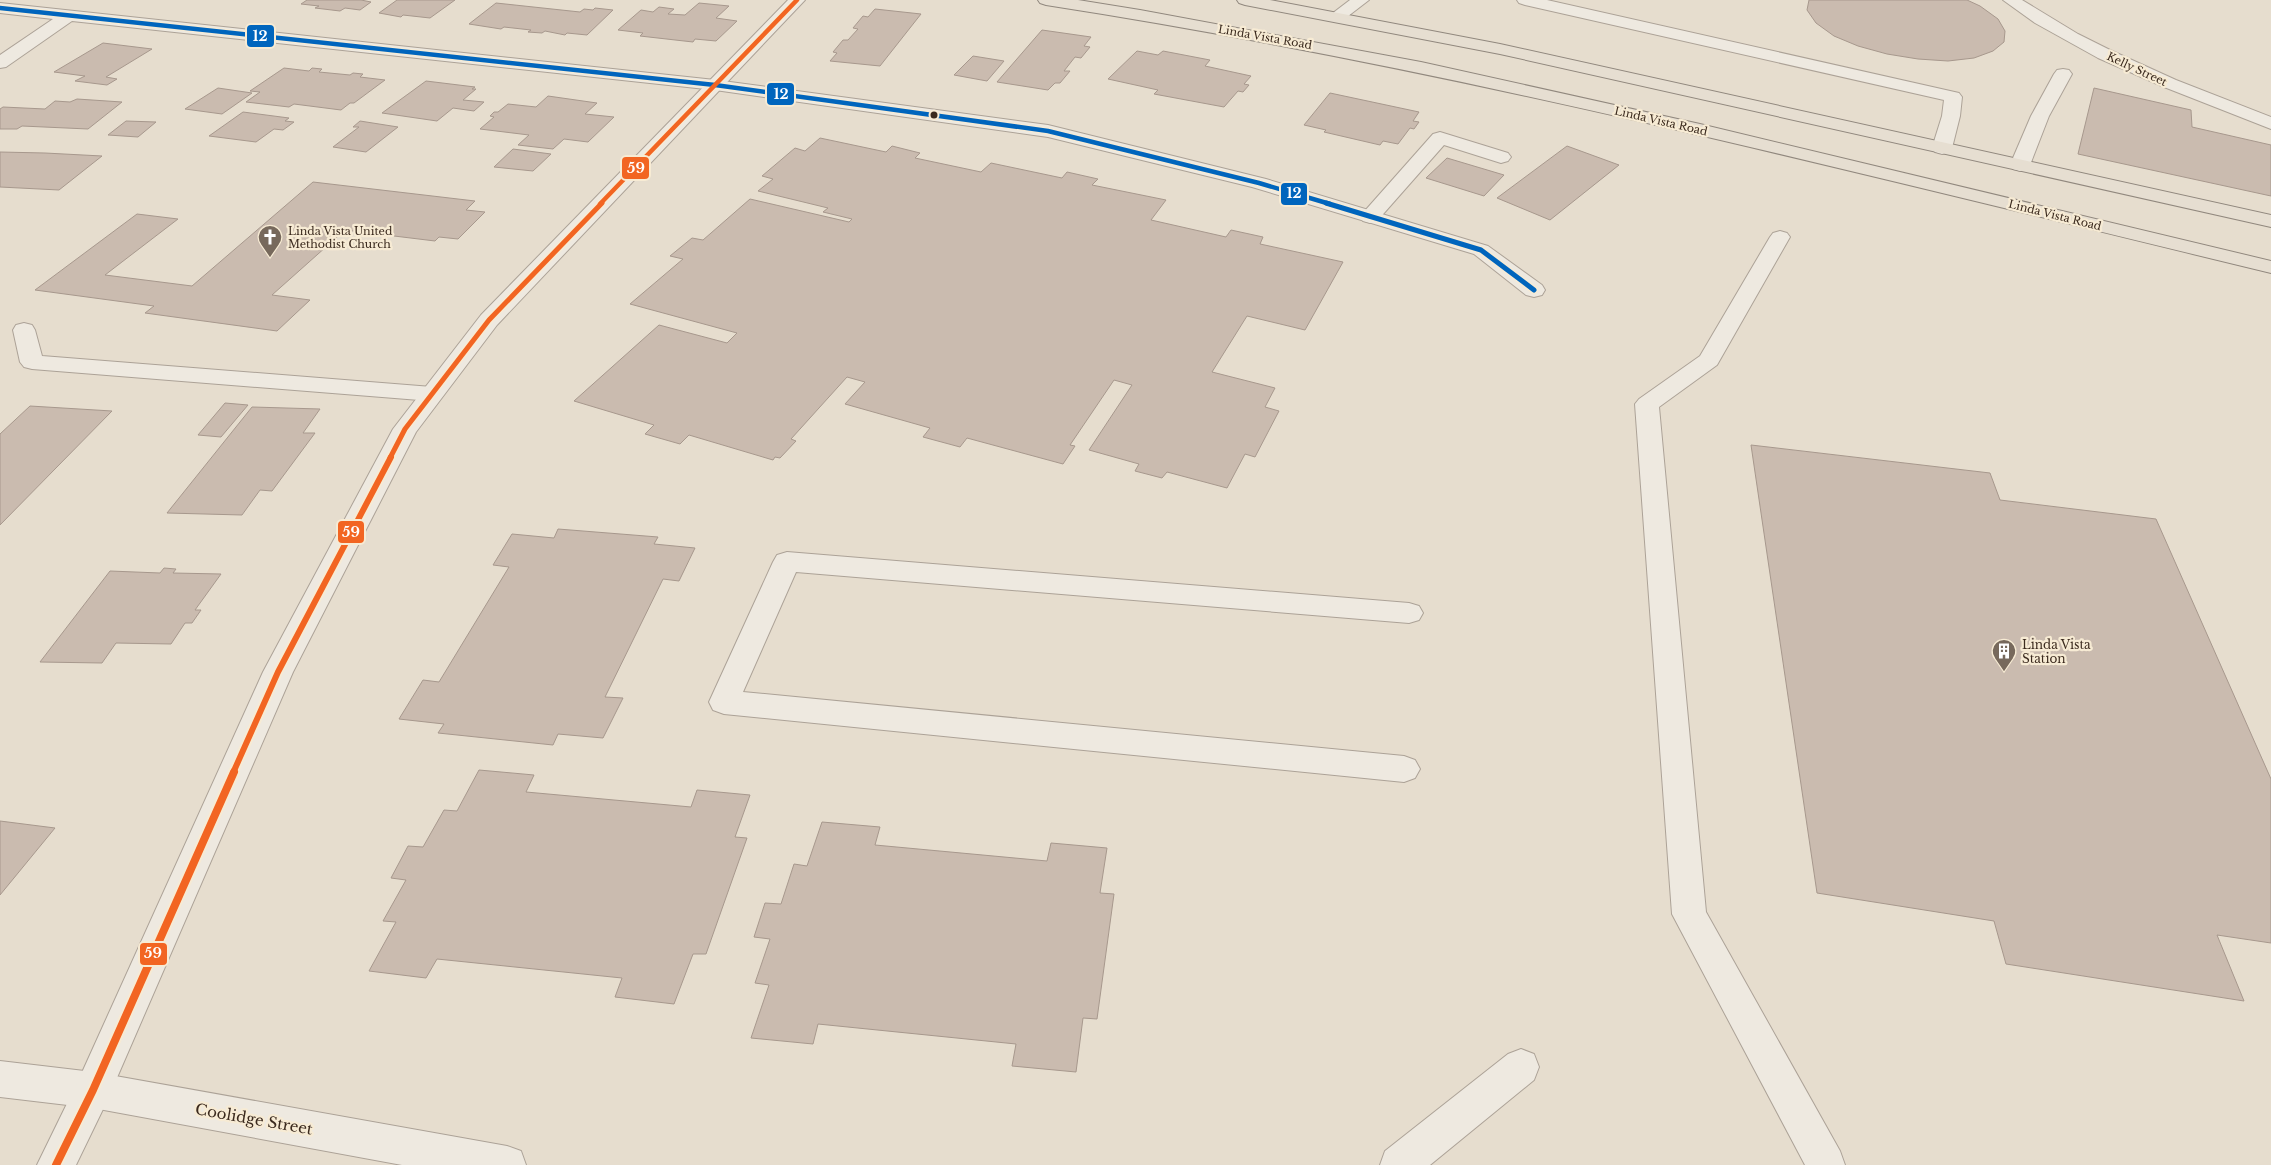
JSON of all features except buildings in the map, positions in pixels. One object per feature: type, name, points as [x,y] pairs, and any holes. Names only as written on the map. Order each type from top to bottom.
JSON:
[{"type":"main road","name":"Linda Vista Road","points":[[1046,0],[1269,37],[1472,77],[1680,125],[2271,268]]},
{"type":"main road","points":[[1245,0],[1337,16],[1672,86],[2271,221]]},
{"type":"street","points":[[56,1165],[93,1090],[278,672],[405,429],[488,320],[797,0]]},
{"type":"street","points":[[1337,16],[1361,0]]},
{"type":"street","points":[[1525,0],[1953,97],[1951,116],[1942,148]]},
{"type":"street","name":"Kelly Street","points":[[2011,0],[2101,53],[2168,84],[2271,123]]},
{"type":"street","points":[[0,8],[715,85],[1048,131],[1259,183],[1481,250],[1534,290]]},
{"type":"street","points":[[0,64],[68,16]]},
{"type":"street","points":[[2020,165],[2040,116],[2063,74]]},
{"type":"street","points":[[1370,217],[1440,138],[1501,156]]},
{"type":"street","points":[[1780,237],[1709,360],[1647,404],[1689,914],[1826,1165]]},
{"type":"street","points":[[24,330],[32,362],[432,394]]},
{"type":"street","points":[[1404,769],[724,702],[787,562],[1409,614]]},
{"type":"street","points":[[1399,1165],[1521,1067]]},
{"type":"street","name":"Coolidge Street","points":[[0,1079],[93,1090],[507,1165]]},
{"type":"transit line","name":"59","points":[[56,1165],[93,1090],[278,672],[405,429],[489,320],[797,0]]},
{"type":"transit line","name":"12","points":[[0,8],[715,85],[1048,131],[1259,183],[1481,250],[1534,290]]},
{"type":"place","name":"Linda Vista United Methodist Church","points":[[270,258]]},
{"type":"place","name":"Linda Vista Station","points":[[2004,672]]}]
